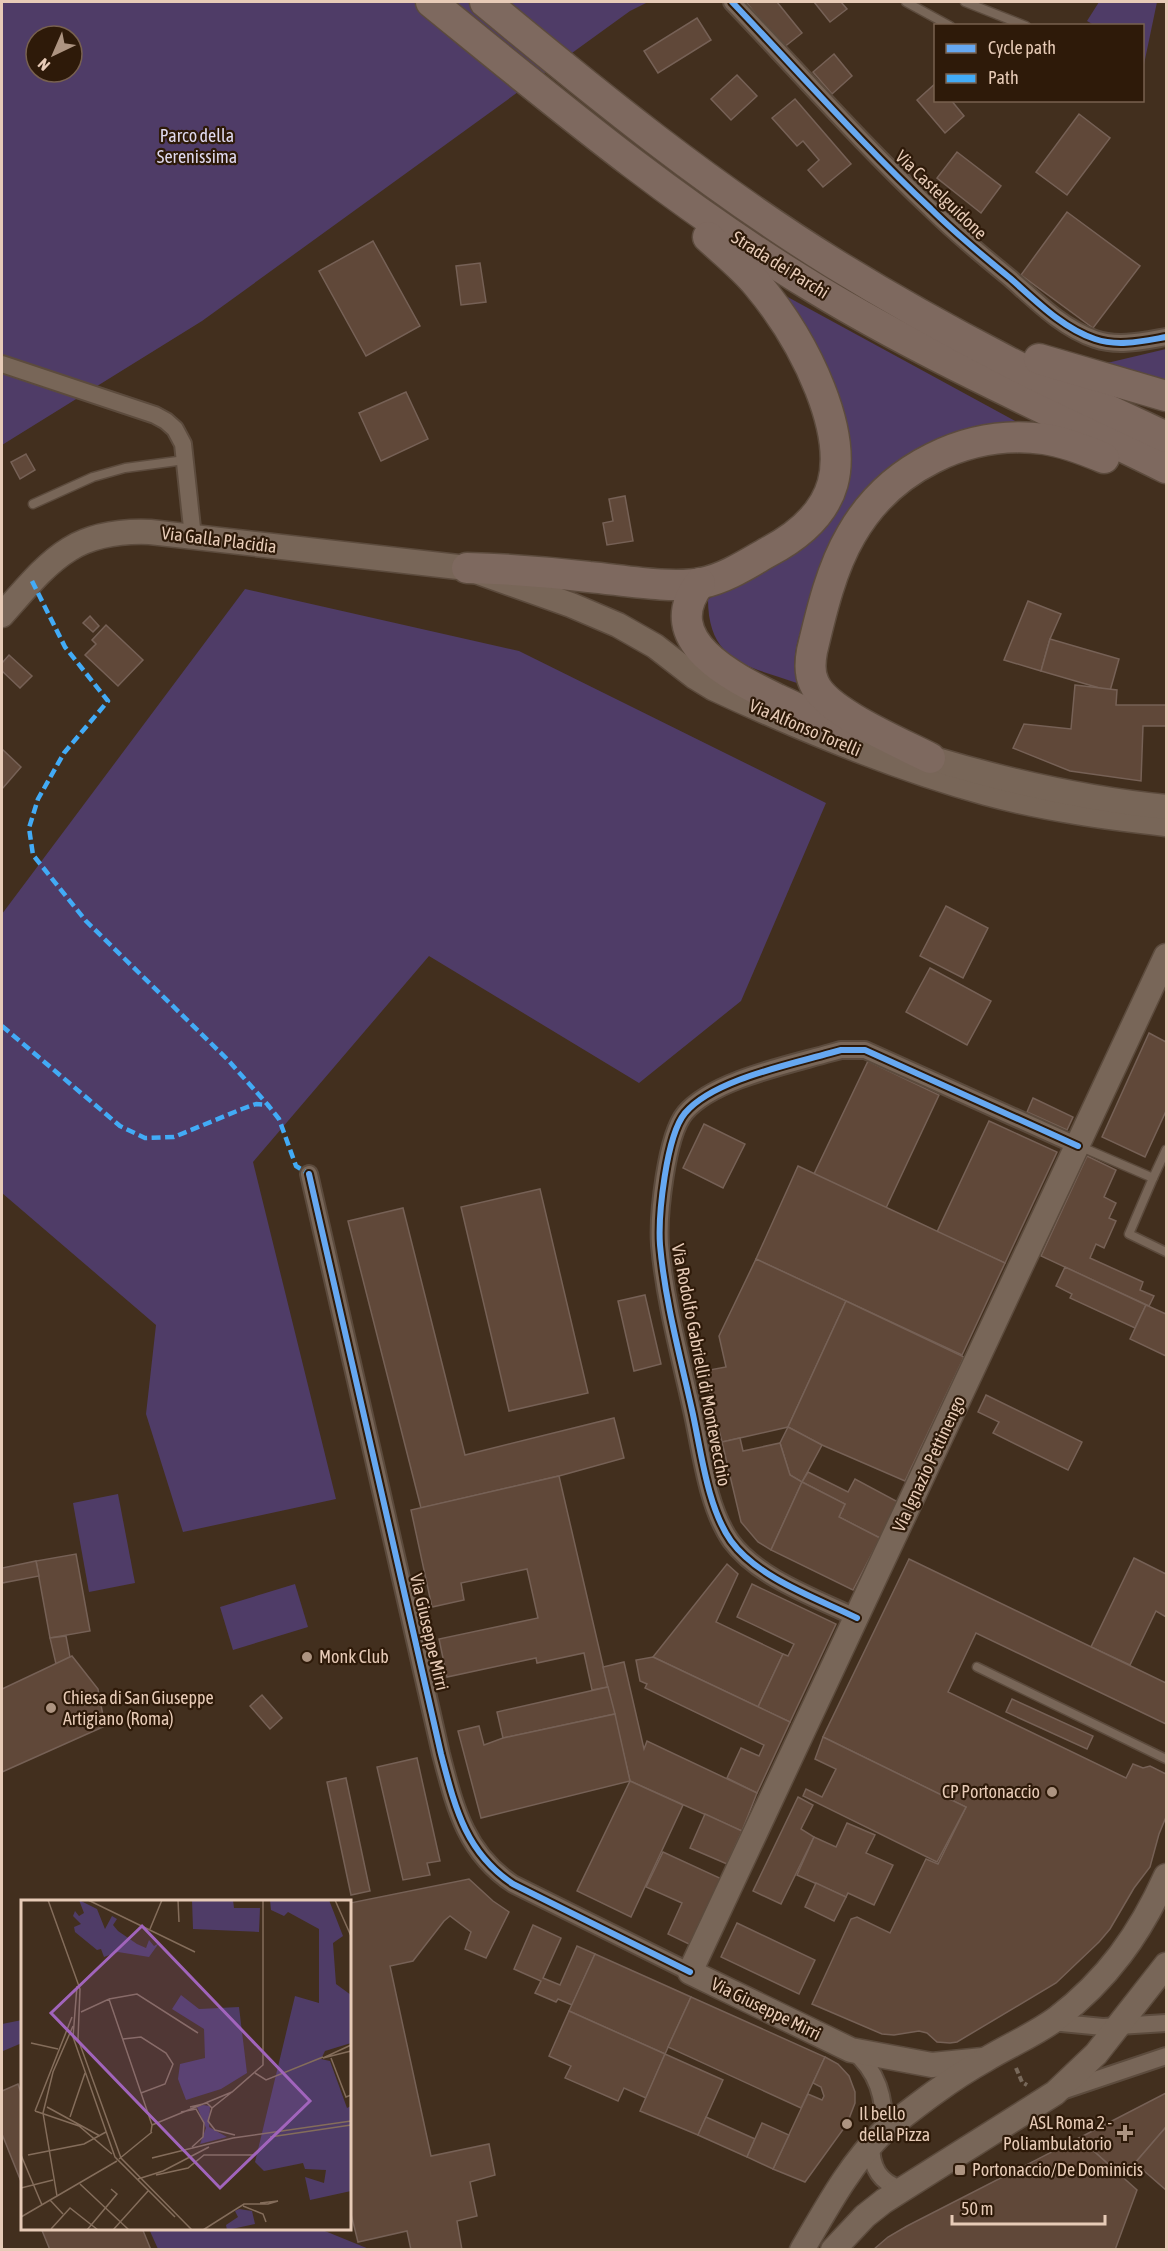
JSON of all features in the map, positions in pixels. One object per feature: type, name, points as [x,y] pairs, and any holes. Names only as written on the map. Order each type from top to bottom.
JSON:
[{"type":"highway","name":"Strada dei Parchi","points":[[431,2],[611,147],[732,236],[858,314],[971,374],[1167,468]]},
{"type":"highway","name":"Strada dei Parchi","points":[[485,2],[612,107],[702,175],[831,262],[975,344],[1167,438]]},
{"type":"highway","points":[[467,568],[532,570],[632,582],[700,583],[727,574],[794,537],[812,521],[826,500],[833,481],[837,460],[834,431],[825,402],[805,355],[778,312],[749,275],[611,147]]},
{"type":"highway","points":[[975,344],[1016,352],[1167,396]]},
{"type":"highway","points":[[930,758],[841,712],[819,693],[811,675],[812,651],[839,561],[850,536],[865,514],[893,485],[917,466],[951,449],[989,440],[1031,438],[1056,441],[1167,483]]},
{"type":"highway","points":[[700,583],[689,601],[687,610],[691,632],[704,654],[726,673],[834,726],[878,744],[930,758]]},
{"type":"main road","name":"Via Galla Placidia","points":[[2,615],[64,551],[86,539],[134,531],[467,568]]},
{"type":"main road","name":"Via Alfonso Torelli","points":[[467,568],[571,605],[618,625],[654,645],[713,688],[867,754],[989,793],[1094,814],[1167,824]]},
{"type":"main road","points":[[930,758],[1023,783],[1167,807]]},
{"type":"main road","name":"Via Ignazio Pettinengo","points":[[690,1972],[1167,956]]},
{"type":"main road","points":[[802,2250],[845,2180],[877,2137],[983,2061],[1051,2022],[1087,1992],[1116,1962],[1145,1921],[1167,1876]]},
{"type":"main road","points":[[833,2250],[865,2216],[901,2189],[1086,2064],[1167,1965]]},
{"type":"main road","name":"Via Giuseppe Mirri","points":[[690,1972],[851,2050],[932,2065],[983,2061]]},
{"type":"street","name":"Via Castelguidone","points":[[732,2],[932,211],[1064,323],[1086,336],[1108,342],[1129,343],[1167,337]]},
{"type":"street","points":[[2,364],[160,417],[171,424],[183,444],[193,537]]},
{"type":"street","name":"Via Rodolfo Gabrielli di Montevecchio","points":[[857,1618],[750,1563],[730,1539],[718,1514],[705,1467],[678,1345],[660,1245],[662,1200],[669,1153],[676,1127],[692,1106],[720,1088],[761,1073],[841,1050],[865,1050],[1078,1146]]},
{"type":"street","name":"Via Giuseppe Mirri","points":[[309,1174],[441,1754],[463,1827],[479,1853],[496,1871],[513,1884],[690,1972]]},
{"type":"street","points":[[1051,2022],[1118,2026],[1167,2023]]},
{"type":"street","name":"Via Giuseppe Mirri","points":[[851,2050],[864,2061],[878,2084],[883,2098],[873,2161],[878,2173],[889,2185],[901,2189]]},
{"type":"street","points":[[1045,2091],[1167,2056]]},
{"type":"lane","points":[[906,2],[946,24]]},
{"type":"lane","points":[[965,2],[1021,24]]},
{"type":"lane","points":[[33,504],[93,477],[125,468],[185,460]]},
{"type":"lane","points":[[1078,1146],[1154,1178]]},
{"type":"lane","points":[[1167,1150],[1129,1234],[1167,1252]]},
{"type":"lane","points":[[977,1668],[1167,1759]]},
{"type":"path","points":[[1016,2068],[1022,2082],[1045,2091]]},
{"type":"green space","name":"Parco della Serenissima","points":[[2,2],[648,2],[630,11],[202,321],[2,445]]},
{"type":"green space","points":[[1099,2],[1157,2],[1144,64],[1144,24],[1092,24],[1087,21]]},
{"type":"green space","points":[[784,295],[1017,422],[1017,424],[962,431],[945,436],[906,456],[874,484],[836,537],[821,566],[798,641],[795,662],[797,683],[747,666],[723,649],[715,636],[710,620],[708,599],[764,569],[841,498]]},
{"type":"green space","points":[[1166,349],[1166,386],[1107,363]]},
{"type":"green space","points":[[245,589],[519,651],[826,803],[741,1001],[639,1083],[429,956],[253,1162],[336,1499],[183,1532],[146,1414],[156,1325],[2,1193],[2,914]]},
{"type":"green space","points":[[118,1494],[135,1583],[89,1592],[73,1503]]},
{"type":"green space","points":[[295,1584],[308,1627],[233,1650],[220,1607]]},
{"type":"green space","points":[[21,2020],[21,2043],[3,2051],[2,2024]]},
{"type":"green space","points":[[149,2230],[322,2230],[369,2249],[158,2249]]},
{"type":"building","points":[[746,2],[777,2],[802,33],[783,48]]},
{"type":"building","points":[[814,2],[841,2],[847,9],[830,22]]},
{"type":"building","points":[[697,18],[711,40],[658,73],[644,51]]},
{"type":"building","points":[[834,54],[852,76],[832,94],[813,72]]},
{"type":"building","points":[[737,75],[757,96],[731,120],[711,99]]},
{"type":"building","points":[[934,85],[934,102],[953,102],[964,116],[945,133],[917,100]]},
{"type":"building","points":[[795,99],[851,164],[823,187],[808,170],[819,160],[803,141],[797,146],[772,118]]},
{"type":"building","points":[[1079,114],[1110,138],[1067,195],[1036,172]]},
{"type":"building","points":[[957,152],[1001,186],[981,213],[937,178]]},
{"type":"building","points":[[1067,212],[1140,266],[1093,328],[1021,275]]},
{"type":"building","points":[[373,241],[420,326],[366,356],[319,271]]},
{"type":"building","points":[[480,263],[486,302],[461,305],[456,266]]},
{"type":"building","points":[[406,392],[428,439],[381,461],[359,413]]},
{"type":"building","points":[[26,454],[35,470],[20,479],[11,462]]},
{"type":"building","points":[[625,496],[633,541],[607,545],[603,523],[613,521],[609,499]]},
{"type":"building","points":[[1028,601],[1061,614],[1050,639],[1041,671],[1004,660]]},
{"type":"building","points":[[90,616],[99,626],[93,632],[83,623]]},
{"type":"building","points":[[106,625],[143,660],[118,686],[85,655],[96,644],[92,640]]},
{"type":"building","points":[[1050,639],[1119,659],[1110,691],[1041,671]]},
{"type":"building","points":[[9,655],[32,676],[20,688],[2,671],[2,663]]},
{"type":"building","points":[[1075,685],[1117,690],[1116,705],[1166,705],[1166,726],[1143,726],[1141,781],[1070,771],[1013,748],[1024,724],[1071,729]]},
{"type":"building","points":[[2,749],[21,767],[2,789]]},
{"type":"building","points":[[946,906],[988,928],[963,978],[920,956]]},
{"type":"building","points":[[930,968],[991,1001],[967,1045],[906,1012]]},
{"type":"building","points":[[1149,1033],[1166,1042],[1166,1111],[1145,1157],[1102,1137]]},
{"type":"building","points":[[868,1061],[939,1095],[886,1208],[814,1174]]},
{"type":"building","points":[[1033,1098],[1073,1117],[1067,1130],[1027,1112]]},
{"type":"building","points":[[989,1121],[1057,1152],[1005,1263],[937,1232]]},
{"type":"building","points":[[704,1124],[745,1144],[723,1188],[683,1168]]},
{"type":"building","points":[[1087,1156],[1116,1170],[1104,1197],[1116,1203],[1109,1218],[1116,1221],[1104,1248],[1096,1244],[1090,1258],[1143,1282],[1140,1290],[1154,1296],[1149,1306],[1041,1256]]},
{"type":"building","points":[[798,1166],[1005,1263],[962,1355],[756,1259]]},
{"type":"building","points":[[540,1189],[588,1393],[509,1411],[461,1207]]},
{"type":"building","points":[[403,1208],[465,1455],[614,1418],[624,1458],[559,1476],[421,1508],[348,1221]]},
{"type":"building","points":[[756,1259],[846,1301],[788,1427],[722,1442],[704,1371],[726,1367],[719,1336]]},
{"type":"building","points":[[1065,1267],[1146,1305],[1135,1328],[1070,1298],[1072,1294],[1056,1286]]},
{"type":"building","points":[[645,1295],[661,1364],[634,1371],[618,1301]]},
{"type":"building","points":[[846,1301],[964,1357],[905,1481],[822,1445],[788,1427]]},
{"type":"building","points":[[1146,1305],[1166,1314],[1166,1356],[1130,1339]]},
{"type":"building","points":[[986,1395],[1082,1442],[1068,1470],[993,1433],[999,1422],[978,1412]]},
{"type":"building","points":[[788,1427],[822,1445],[802,1482],[790,1475],[780,1443]]},
{"type":"building","points":[[740,1438],[743,1451],[780,1443],[790,1475],[802,1482],[771,1550],[758,1542],[741,1522],[722,1442]]},
{"type":"building","points":[[808,1472],[848,1492],[855,1479],[898,1502],[880,1538],[839,1517],[845,1504],[802,1482]]},
{"type":"building","points":[[559,1476],[608,1687],[592,1690],[584,1653],[537,1663],[536,1658],[447,1677],[439,1639],[538,1618],[527,1569],[461,1583],[464,1600],[432,1607],[411,1510]]},
{"type":"building","points":[[802,1482],[845,1504],[839,1517],[880,1538],[853,1590],[771,1550]]},
{"type":"building","points":[[76,1554],[90,1631],[50,1638],[36,1561]]},
{"type":"building","points":[[1134,1558],[1166,1574],[1166,1617],[1156,1611],[1130,1665],[1091,1647]]},
{"type":"building","name":"CP Portonaccio","points":[[909,1559],[1166,1683],[1166,1724],[976,1633],[948,1692],[1126,1778],[1133,1764],[1143,1768],[1150,1766],[1166,1774],[1166,1817],[1150,1867],[1099,1942],[1056,1983],[957,2042],[950,2043],[937,2042],[927,2033],[919,2031],[894,2035],[882,2034],[812,2004],[851,1919],[857,1917],[890,1933],[926,1859],[938,1864],[966,1807],[823,1737]]},
{"type":"building","points":[[36,1561],[39,1576],[2,1583],[2,1568]]},
{"type":"building","points":[[727,1564],[738,1574],[716,1622],[783,1654],[758,1707],[653,1657]]},
{"type":"building","points":[[752,1584],[836,1624],[790,1722],[758,1707],[783,1654],[788,1656],[794,1644],[737,1617]]},
{"type":"building","points":[[66,1636],[70,1657],[56,1664],[50,1638]]},
{"type":"building","name":"Chiesa di San Giuseppe Artigiano (Roma)","points":[[72,1656],[98,1689],[105,1726],[2,1772],[2,1689]]},
{"type":"building","points":[[653,1657],[790,1722],[757,1793],[727,1778],[741,1748],[759,1756],[764,1745],[645,1688],[647,1684],[640,1681],[636,1660]]},
{"type":"building","points":[[624,1662],[644,1749],[647,1741],[757,1793],[742,1831],[630,1781],[603,1667]]},
{"type":"building","points":[[608,1687],[615,1714],[503,1738],[497,1712]]},
{"type":"building","points":[[262,1695],[282,1718],[270,1729],[250,1706]]},
{"type":"building","points":[[1012,1699],[1093,1736],[1087,1749],[1006,1712]]},
{"type":"building","points":[[615,1714],[630,1781],[481,1818],[458,1731],[479,1726],[484,1745],[503,1738]]},
{"type":"building","points":[[823,1737],[966,1807],[937,1862],[803,1796],[806,1789],[822,1797],[836,1769],[815,1759]]},
{"type":"building","points":[[417,1758],[440,1861],[427,1863],[430,1875],[403,1880],[377,1767]]},
{"type":"building","points":[[346,1778],[370,1891],[351,1895],[327,1782]]},
{"type":"building","points":[[630,1781],[683,1805],[631,1917],[577,1891]]},
{"type":"building","points":[[798,1797],[813,1805],[801,1829],[814,1837],[781,1904],[753,1891]]},
{"type":"building","points":[[705,1814],[742,1831],[727,1864],[690,1848]]},
{"type":"building","points":[[847,1823],[875,1835],[866,1853],[893,1865],[874,1905],[848,1893],[846,1897],[797,1875],[814,1837],[836,1847]]},
{"type":"building","points":[[663,1852],[724,1880],[693,1946],[668,1934],[682,1903],[646,1887]]},
{"type":"building","points":[[469,1879],[509,1912],[486,1958],[465,1949],[471,1932],[450,1916],[413,1961],[390,1966],[431,2156],[489,2144],[495,2175],[470,2182],[477,2216],[457,2221],[462,2250],[411,2250],[407,2231],[358,2242],[351,2214],[351,1903]]},
{"type":"building","points":[[816,1883],[846,1897],[834,1921],[805,1907]]},
{"type":"building","points":[[737,1923],[815,1960],[799,1994],[721,1957]]},
{"type":"building","points":[[533,1925],[561,1938],[543,1978],[560,1985],[577,1946],[595,1954],[572,2005],[558,1999],[556,2002],[535,1993],[541,1981],[514,1969]]},
{"type":"building","points":[[595,1954],[691,1997],[665,2054],[569,2011]]},
{"type":"building","points":[[691,1997],[825,2057],[801,2108],[668,2047]]},
{"type":"building","points":[[569,2011],[665,2054],[646,2098],[624,2088],[618,2101],[565,2078],[571,2066],[549,2056]]},
{"type":"building","points":[[665,2054],[723,2080],[698,2135],[640,2111]]},
{"type":"building","points":[[825,2057],[838,2064],[849,2076],[855,2092],[855,2103],[847,2124],[805,2182],[773,2169],[808,2094],[822,2100],[824,2096],[821,2087],[813,2083]]},
{"type":"building","points":[[18,2084],[21,2093],[21,2182],[2,2134],[2,2091]]},
{"type":"building","name":"ASL Roma 2 - Poliambulatorio","points":[[1166,2093],[1166,2127],[1123,2177],[1079,2138]]},
{"type":"building","points":[[706,2117],[755,2139],[747,2157],[698,2135]]},
{"type":"building","points":[[762,2123],[789,2135],[773,2169],[747,2157]]},
{"type":"building","points":[[1166,2127],[1166,2190],[1135,2163]]},
{"type":"building","points":[[1079,2138],[1137,2190],[1115,2250],[873,2250],[888,2237],[907,2226]]},
{"type":"building","points":[[42,2230],[143,2230],[151,2250],[50,2250]]},
{"type":"marked path","points":[[32,581],[65,647],[108,701],[64,753],[38,799],[29,828],[33,855],[86,921],[227,1059],[268,1105],[279,1119],[296,1166],[309,1174]]},
{"type":"marked path","points":[[2,1026],[120,1126],[145,1138],[174,1137],[256,1104],[268,1105]]},
{"type":"cycle path","points":[[732,2],[905,184],[960,236],[1050,313],[1083,334],[1113,343],[1166,337]]},
{"type":"cycle path","points":[[857,1618],[806,1595],[756,1566],[731,1541],[716,1512],[706,1478],[673,1328],[660,1245],[660,1215],[665,1177],[668,1157],[678,1124],[685,1113],[698,1101],[714,1091],[752,1075],[841,1050],[865,1050],[1078,1146]]},
{"type":"cycle path","points":[[309,1174],[441,1754],[451,1792],[464,1827],[483,1858],[513,1884],[690,1972]]},
{"type":"place","name":"Monk Club","points":[[307,1657]]},
{"type":"place","name":"Chiesa di San Giuseppe Artigiano (Roma)","points":[[51,1708]]},
{"type":"place","name":"CP Portonaccio","points":[[1052,1792]]},
{"type":"place","name":"Il bello della Pizza","points":[[847,2124]]},
{"type":"place","name":"ASL Roma 2 - Poliambulatorio","points":[[1125,2133]]},
{"type":"place","name":"Portonaccio/De Dominicis","points":[[960,2170]]}]
